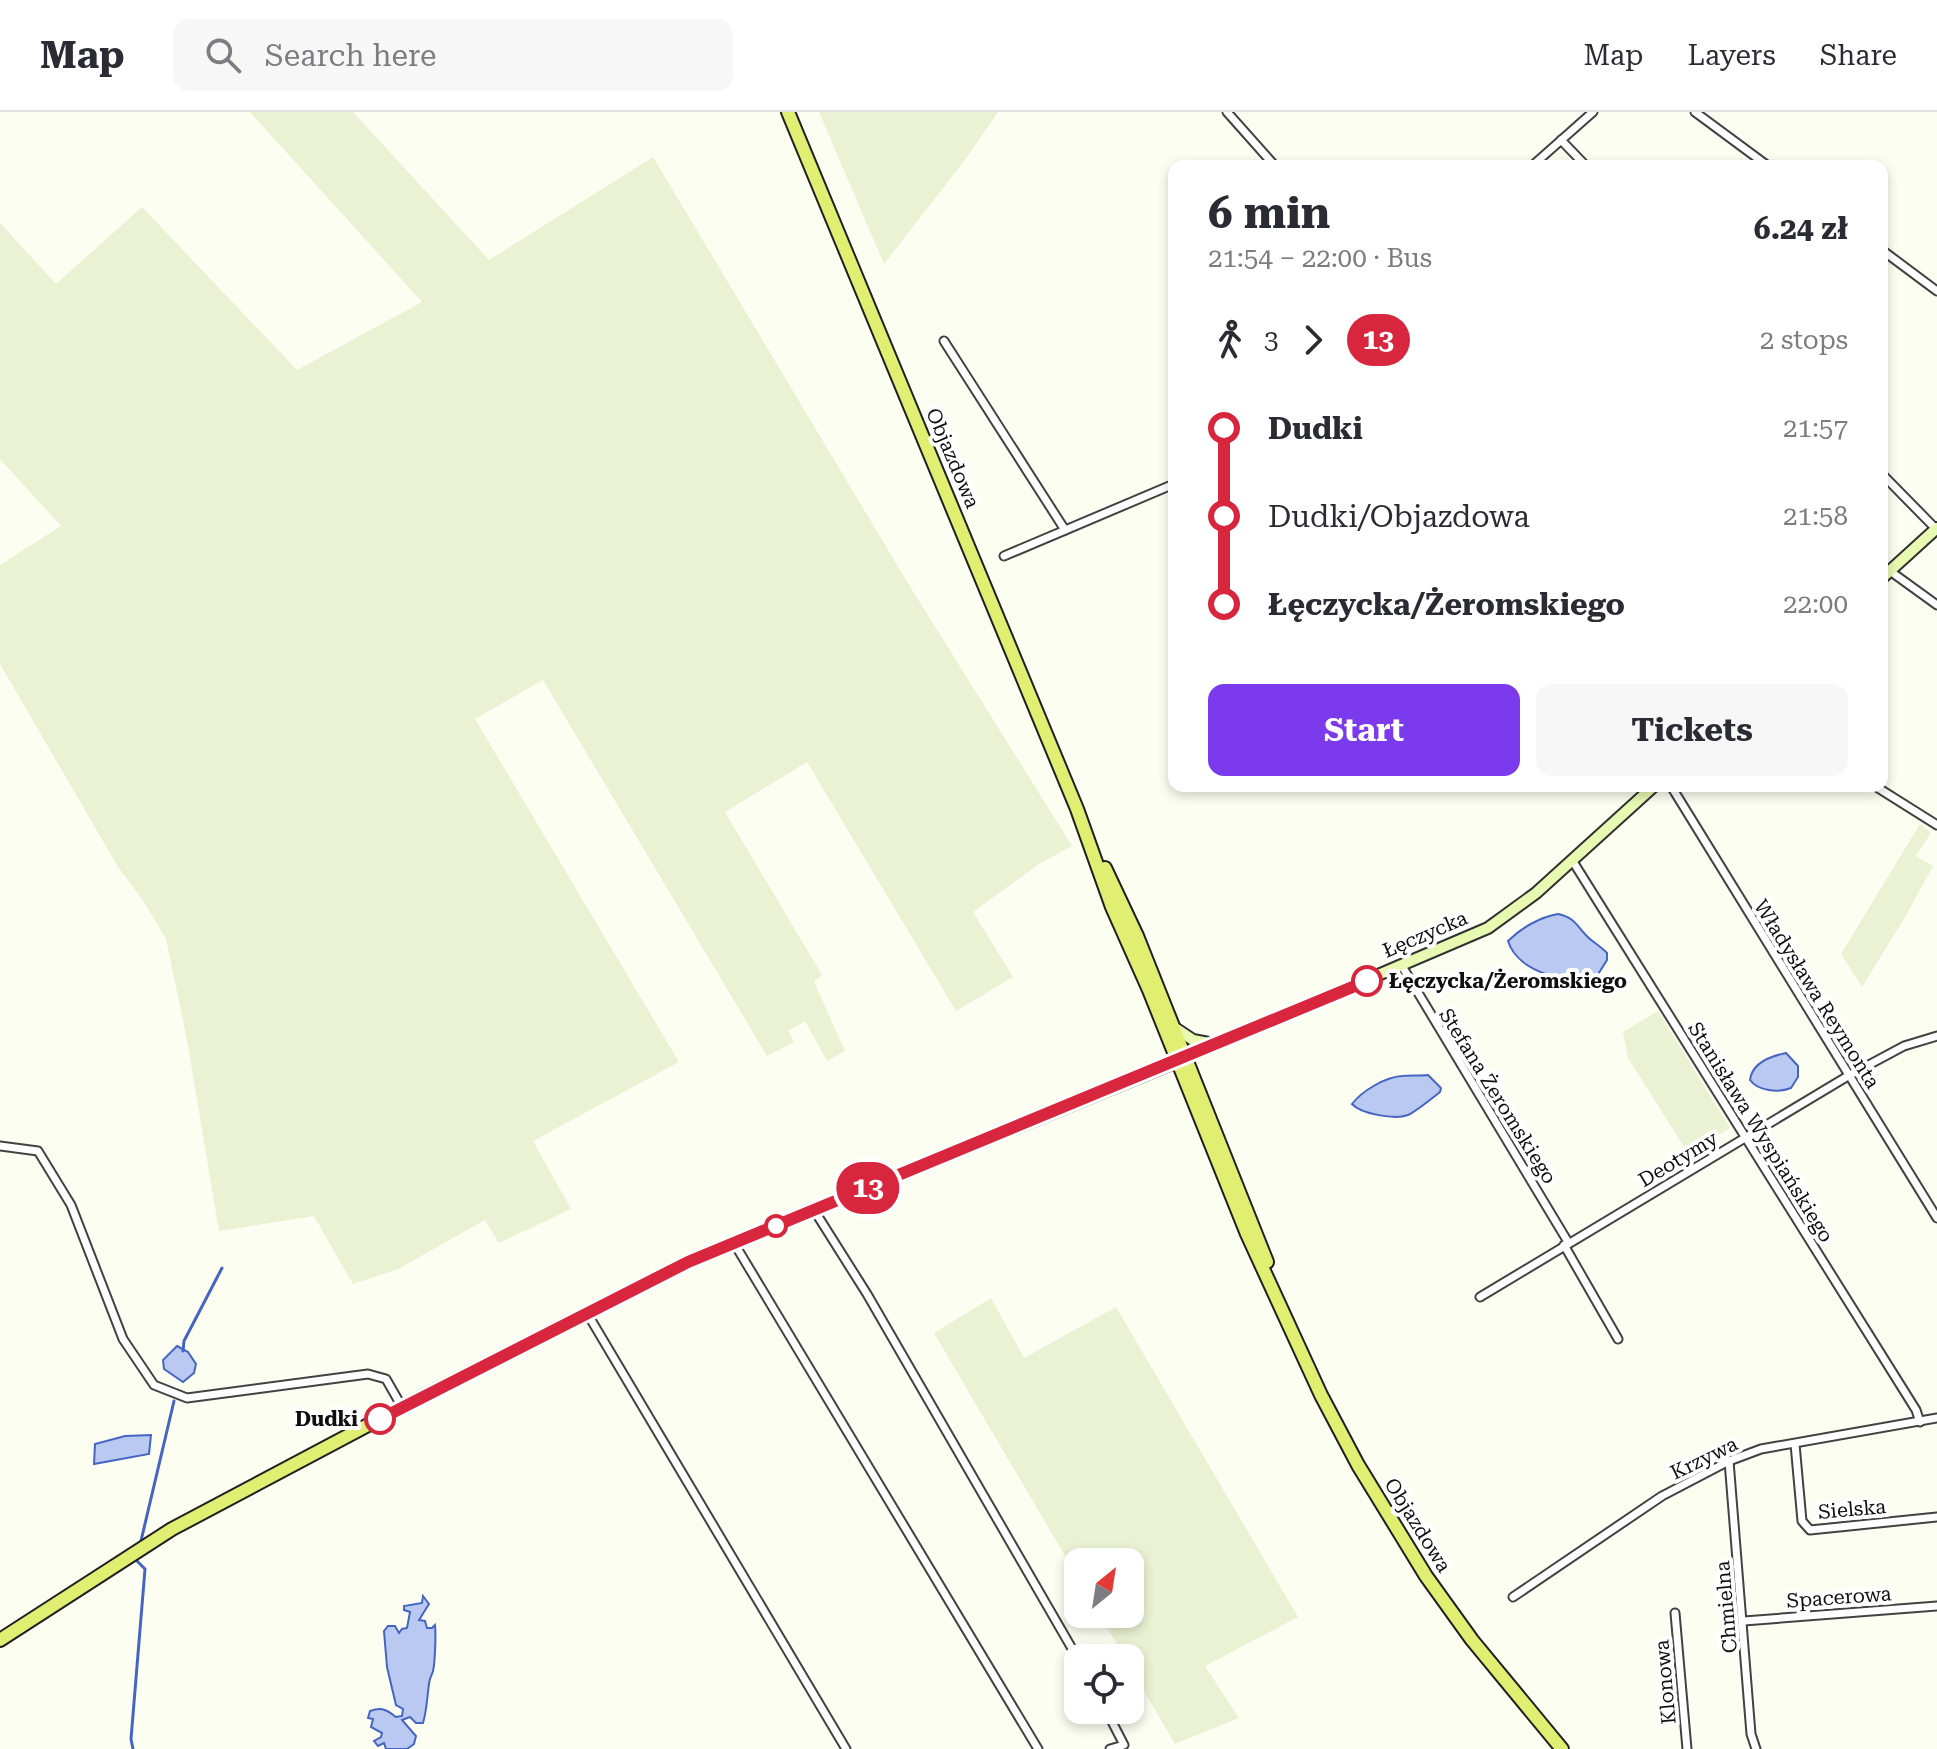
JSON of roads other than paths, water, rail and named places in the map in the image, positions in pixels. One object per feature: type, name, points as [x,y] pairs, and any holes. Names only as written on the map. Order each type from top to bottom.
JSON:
[{"type":"main road","name":"Objazdowa","points":[[788,112],[1080,819],[1107,895],[1271,1271],[1278,1299],[1329,1409],[1402,1539],[1472,1640],[1562,1749]]},
{"type":"main road","name":"Objazdowa","points":[[1080,819],[1137,936],[1172,1025],[1181,1059]]},
{"type":"main road","points":[[0,1640],[139,1549],[240,1492],[688,1262],[1181,1059]]},
{"type":"street","points":[[1227,112],[1270,160]]},
{"type":"street","points":[[1539,160],[1593,112]]},
{"type":"street","points":[[1697,113],[1760,160]]},
{"type":"street","points":[[1561,140],[1580,160]]},
{"type":"street","points":[[1888,254],[1937,291]]},
{"type":"street","points":[[944,341],[1065,530]]},
{"type":"street","points":[[1888,480],[1937,528],[1888,572]]},
{"type":"street","points":[[1004,556],[1168,489]]},
{"type":"street","points":[[1888,575],[1937,605]]},
{"type":"street","name":"Łęczycka","points":[[1181,1059],[1471,937],[1508,916],[1647,792]]},
{"type":"street","name":"Władysława Reymonta","points":[[1675,792],[1937,1218]]},
{"type":"street","points":[[1885,792],[1937,825]]},
{"type":"street","name":"Stanisława Wyspiańskiego","points":[[1572,860],[1916,1410],[1920,1422]]},
{"type":"street","name":"Stefana Żeromskiego","points":[[1402,966],[1566,1244]]},
{"type":"street","points":[[1172,1025],[1193,1040],[1216,1044]]},
{"type":"street","name":"Deotymy","points":[[1480,1297],[1848,1076],[1904,1046],[1937,1036]]},
{"type":"street","points":[[0,1146],[38,1151],[71,1205],[123,1339],[154,1385],[187,1398],[368,1374],[386,1379],[402,1407]]},
{"type":"street","points":[[814,1210],[867,1294],[1069,1644]]},
{"type":"street","points":[[734,1243],[1038,1749]]},
{"type":"street","points":[[1566,1244],[1618,1339]]},
{"type":"street","points":[[587,1313],[846,1749]]},
{"type":"street","name":"Krzywa","points":[[1513,1597],[1662,1496],[1729,1461],[1761,1449],[1937,1418]]},
{"type":"street","name":"Sielska","points":[[1795,1444],[1802,1521],[1810,1530],[1937,1517]]},
{"type":"street","name":"Chmielna","points":[[1729,1461],[1751,1734],[1756,1749]]},
{"type":"street","name":"Spacerowa","points":[[1744,1621],[1937,1606]]},
{"type":"street","name":"Klonowa","points":[[1675,1613],[1687,1749]]},
{"type":"street","points":[[1110,1749],[1124,1745],[1113,1724]]},
{"type":"water","points":[[1558,914],[1573,921],[1607,953],[1607,960],[1597,976],[1573,979],[1546,974],[1533,969],[1514,952],[1508,941],[1513,936],[1538,920]]},
{"type":"water","points":[[1786,1053],[1798,1066],[1798,1077],[1791,1088],[1769,1090],[1758,1087],[1750,1080],[1758,1065]]},
{"type":"water","points":[[1428,1075],[1441,1088],[1440,1092],[1408,1115],[1378,1115],[1352,1104],[1388,1079]]},
{"type":"water","points":[[177,1346],[188,1352],[196,1364],[194,1373],[183,1382],[164,1369],[163,1360]]},
{"type":"water","points":[[151,1435],[149,1454],[94,1464],[95,1444],[125,1436]]},
{"type":"water","points":[[423,1596],[429,1604],[419,1620],[425,1621],[427,1628],[435,1625],[435,1635],[434,1667],[423,1723],[416,1723],[410,1717],[402,1720],[416,1736],[414,1744],[407,1749],[386,1749],[384,1743],[378,1746],[374,1741],[382,1733],[371,1727],[373,1719],[368,1718],[370,1711],[383,1710],[396,1717],[402,1716],[403,1709],[396,1705],[387,1667],[384,1631],[388,1626],[395,1626],[399,1633],[407,1628],[410,1612],[404,1610],[404,1606],[422,1603]]},
{"type":"waterway","points":[[183,1351],[184,1341],[222,1268]]},
{"type":"waterway","points":[[140,1545],[174,1401]]},
{"type":"waterway","points":[[133,1749],[131,1739],[145,1569],[137,1561],[138,1557]]},
{"type":"place","name":"Łęczycka/Żeromskiego","points":[[1367,981]]},
{"type":"place","name":"Dudki","points":[[380,1419]]}]
